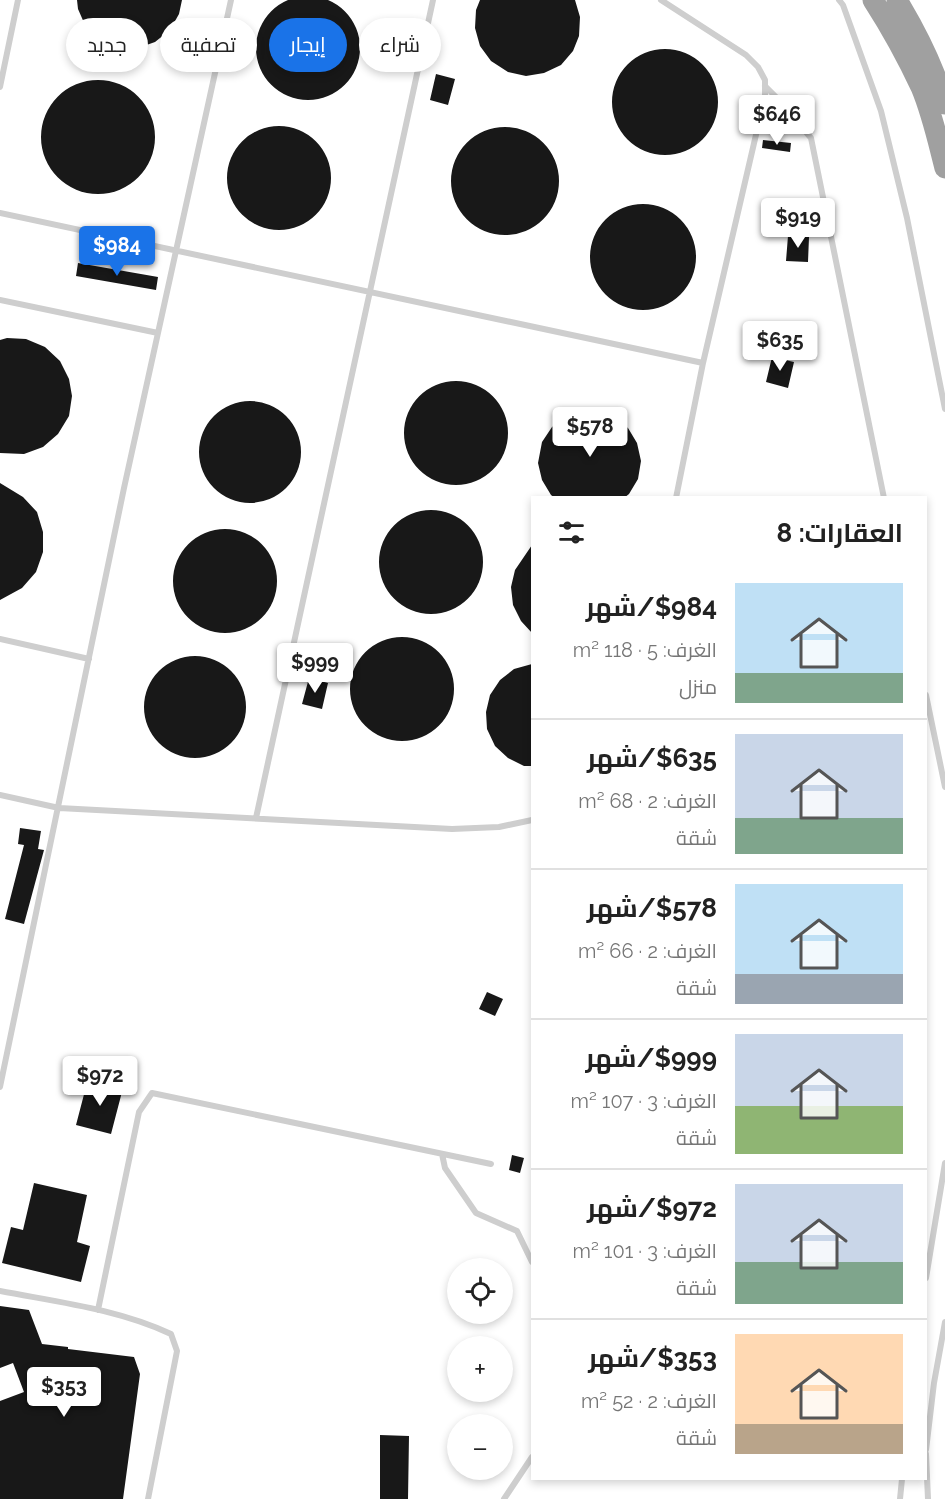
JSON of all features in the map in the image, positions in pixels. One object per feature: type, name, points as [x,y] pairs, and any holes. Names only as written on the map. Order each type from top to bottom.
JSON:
[{"type":"highway","points":[[873,0],[921,88],[937,134],[945,168]]},
{"type":"highway","points":[[897,0],[927,54],[945,104]]},
{"type":"lane","points":[[0,87],[18,0]]},
{"type":"lane","points":[[0,1087],[124,488],[231,0]]},
{"type":"lane","points":[[256,818],[433,0]]},
{"type":"lane","points":[[661,0],[746,55],[759,67],[765,80],[765,96],[703,363],[676,496]]},
{"type":"lane","points":[[839,0],[843,5],[880,111],[907,218],[945,409]]},
{"type":"lane","points":[[765,86],[811,138],[884,496]]},
{"type":"lane","points":[[0,213],[703,363]]},
{"type":"lane","points":[[0,300],[158,333]]},
{"type":"lane","points":[[0,639],[89,658]]},
{"type":"lane","points":[[927,700],[945,787]]},
{"type":"lane","points":[[0,795],[58,808],[452,829],[499,826],[531,820]]},
{"type":"lane","points":[[98,1310],[139,1112],[152,1093],[491,1164]]},
{"type":"lane","points":[[442,1154],[445,1168],[476,1213],[517,1231],[531,1260]]},
{"type":"lane","points":[[927,1272],[945,1163]]},
{"type":"lane","points":[[0,1291],[98,1310],[151,1324],[171,1334],[177,1351],[148,1499]]},
{"type":"lane","points":[[927,1443],[934,1383],[945,1322]]},
{"type":"lane","points":[[504,1499],[531,1458]]},
{"type":"lane","points":[[927,1476],[928,1499]]},
{"type":"lane","points":[[900,1499],[902,1480]]},
{"type":"building","points":[[77,0],[182,0],[177,18],[160,18],[160,38],[148,44],[148,18],[82,18]]},
{"type":"building","points":[[288,0],[328,0],[345,11],[356,28],[359,38],[359,58],[356,68],[345,85],[328,96],[308,100],[288,96],[271,85],[260,68],[257,58],[257,38],[260,28],[271,11]]},
{"type":"building","points":[[480,0],[575,0],[580,17],[579,36],[573,51],[561,65],[544,73],[526,76],[508,72],[491,61],[480,46],[475,28],[476,10]]},
{"type":"building","points":[[665,49],[685,53],[703,64],[714,82],[718,102],[714,122],[703,140],[685,151],[665,155],[645,151],[627,140],[616,122],[612,102],[616,82],[627,64],[645,53]]},
{"type":"building","points":[[436,74],[455,79],[448,105],[430,100]]},
{"type":"building","points":[[98,80],[120,84],[138,97],[151,115],[155,137],[151,159],[138,177],[120,190],[98,194],[76,190],[58,177],[45,159],[41,137],[45,115],[58,97],[76,84]]},
{"type":"building","points":[[279,126],[299,130],[308,135],[322,149],[327,158],[331,178],[327,198],[322,207],[308,221],[299,226],[279,230],[259,226],[250,221],[236,207],[231,198],[227,178],[231,158],[236,149],[250,135],[259,130]]},
{"type":"building","points":[[505,127],[526,131],[543,143],[555,160],[559,181],[555,202],[543,219],[526,231],[505,235],[484,231],[467,219],[455,202],[451,181],[455,160],[467,143],[484,131]]},
{"type":"building","points":[[763,140],[791,143],[790,152],[762,148]]},
{"type":"building","points":[[643,204],[663,208],[681,219],[692,237],[696,257],[692,277],[681,295],[663,306],[643,310],[623,306],[605,295],[594,277],[590,257],[594,237],[605,219],[623,208]]},
{"type":"building","points":[[788,236],[809,237],[808,262],[786,261]]},
{"type":"building","points":[[78,263],[158,277],[156,290],[76,276]]},
{"type":"building","points":[[26,339],[45,347],[60,361],[69,379],[72,396],[69,416],[58,434],[43,447],[24,454],[0,453],[0,340]]},
{"type":"building","points":[[772,357],[794,362],[788,388],[766,382]]},
{"type":"building","points":[[456,381],[476,385],[485,390],[499,404],[504,413],[508,433],[504,453],[499,462],[485,476],[476,481],[456,485],[436,481],[427,476],[413,462],[408,453],[404,433],[408,413],[413,404],[427,390],[436,385]]},
{"type":"building","points":[[250,401],[270,405],[286,416],[297,432],[301,452],[297,472],[286,488],[270,499],[250,503],[230,499],[214,488],[203,472],[199,452],[203,432],[214,416],[230,405]]},
{"type":"building","points":[[583,411],[597,411],[614,417],[628,428],[637,443],[641,461],[638,479],[626,496],[551,495],[542,480],[538,463],[542,442],[552,427],[566,416]]},
{"type":"building","points":[[0,483],[23,497],[37,512],[43,532],[43,552],[36,572],[22,588],[0,600]]},
{"type":"building","points":[[431,510],[451,514],[468,525],[479,542],[483,562],[479,582],[468,599],[451,610],[431,614],[411,610],[394,599],[383,582],[379,562],[383,542],[394,525],[411,514]]},
{"type":"building","points":[[225,529],[245,533],[262,544],[273,561],[277,581],[273,601],[262,618],[245,629],[225,633],[205,629],[188,618],[177,601],[173,581],[177,561],[188,544],[205,533]]},
{"type":"building","points":[[531,546],[531,632],[521,621],[513,605],[511,587],[515,570]]},
{"type":"building","points":[[402,637],[422,641],[439,652],[450,669],[454,689],[450,709],[439,726],[422,737],[402,741],[382,737],[365,726],[354,709],[350,689],[354,669],[365,652],[382,641]]},
{"type":"building","points":[[195,656],[215,659],[224,664],[238,678],[243,687],[246,707],[243,727],[238,736],[224,750],[215,755],[195,758],[175,755],[166,750],[152,736],[147,727],[144,707],[147,687],[152,678],[166,664],[175,659]]},
{"type":"building","points":[[531,664],[531,766],[524,766],[508,758],[495,746],[487,729],[486,712],[490,695],[500,680],[514,669]]},
{"type":"building","points":[[309,678],[328,683],[322,709],[302,704]]},
{"type":"building","points":[[20,828],[41,831],[38,849],[44,850],[24,924],[5,919],[24,845],[18,844]]},
{"type":"building","points":[[487,992],[503,999],[495,1016],[479,1009]]},
{"type":"building","points":[[88,1079],[123,1088],[111,1134],[76,1125]]},
{"type":"building","points":[[512,1155],[524,1158],[520,1173],[509,1170]]},
{"type":"building","points":[[34,1183],[87,1195],[77,1242],[90,1246],[81,1282],[2,1263],[11,1227],[23,1230]]},
{"type":"building","points":[[0,1306],[29,1310],[42,1344],[134,1357],[140,1374],[123,1499],[0,1499],[0,1401],[24,1392],[13,1363],[0,1368]]},
{"type":"building","points":[[380,1435],[409,1436],[408,1499],[380,1499]]}]
